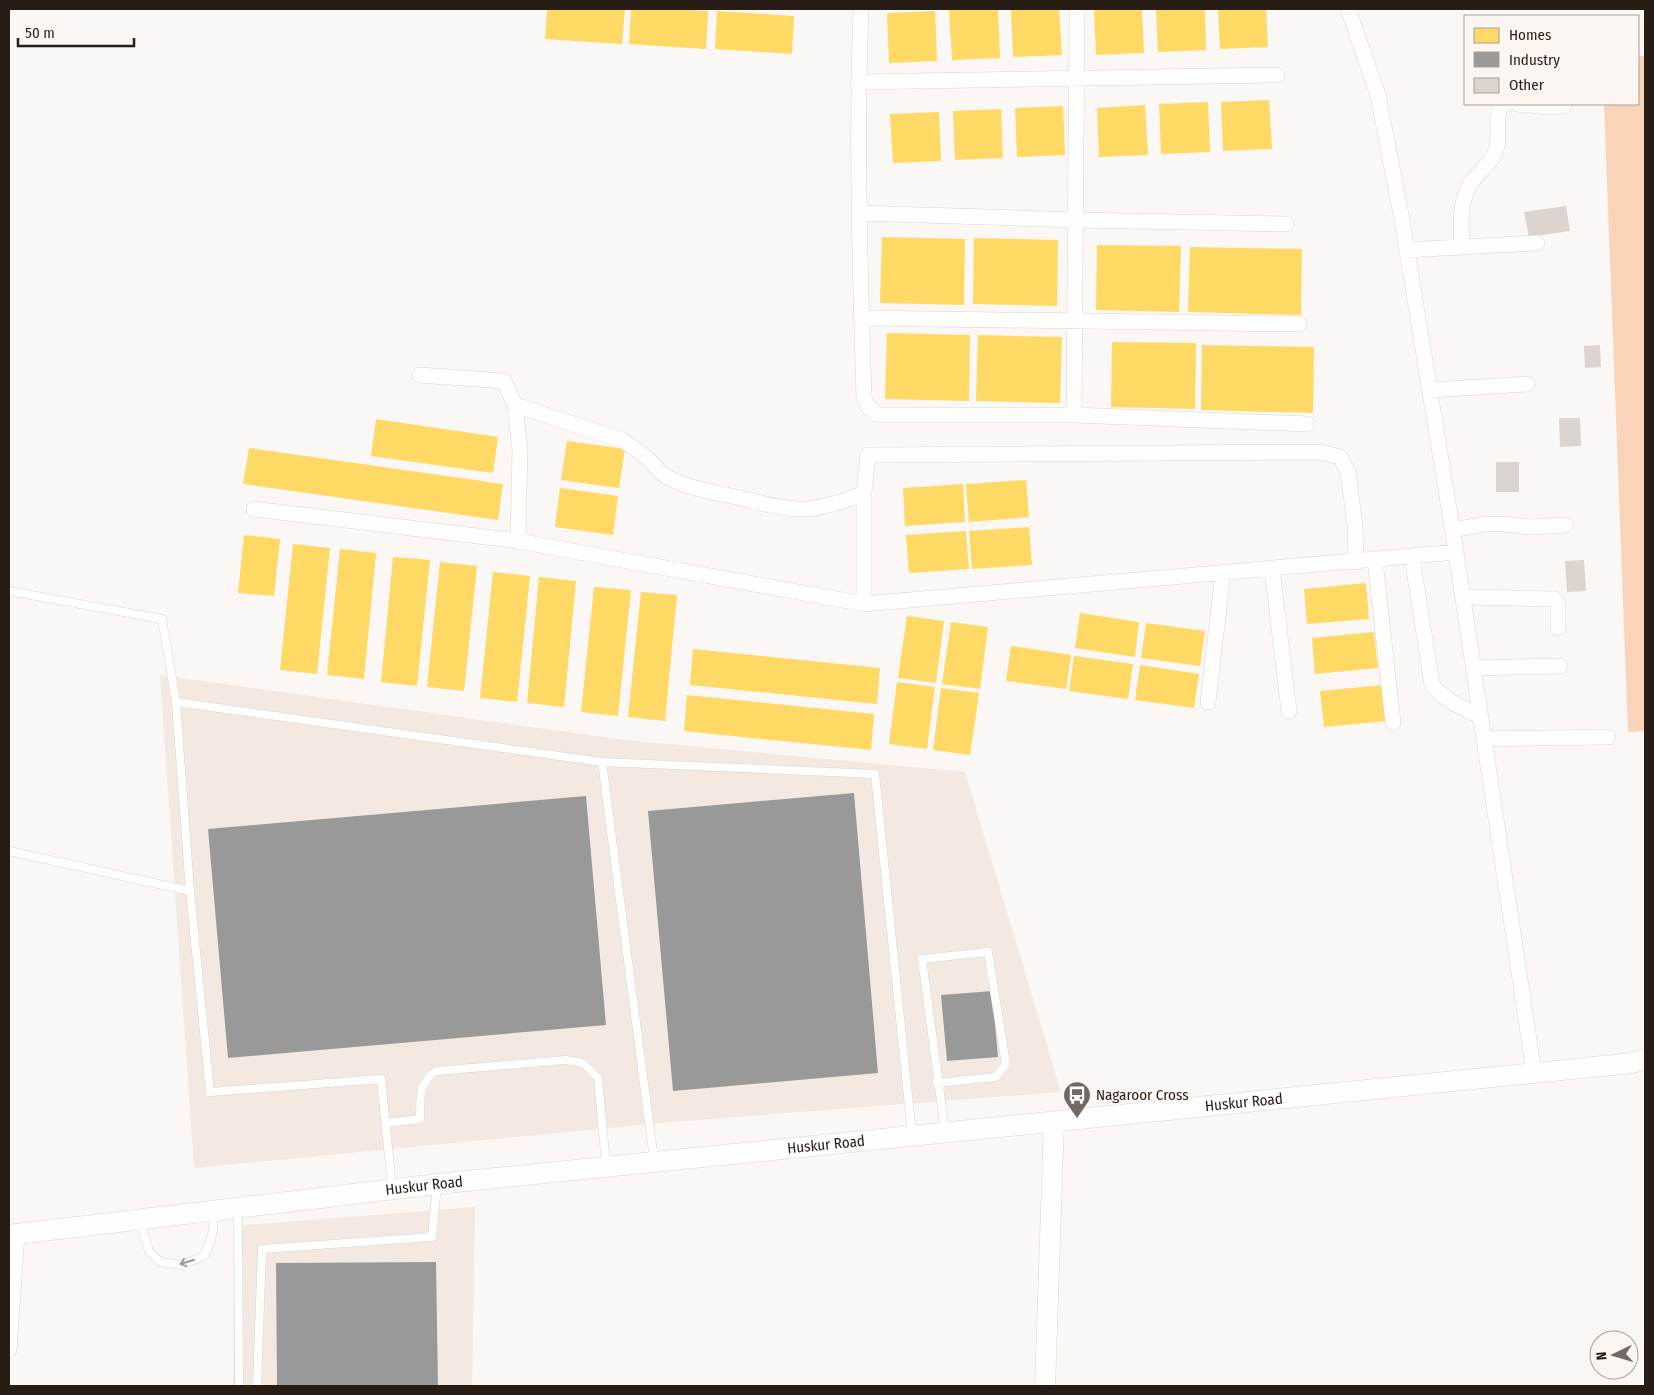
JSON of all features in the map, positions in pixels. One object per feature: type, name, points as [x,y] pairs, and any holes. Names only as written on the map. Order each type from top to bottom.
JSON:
[{"type":"street","points":[[861,9],[858,82],[859,213],[864,397],[869,408],[878,415],[1074,415],[1307,424]]},
{"type":"street","points":[[1074,415],[1077,220],[1077,9]]},
{"type":"street","points":[[1348,9],[1378,95],[1406,250],[1456,552],[1534,1072]]},
{"type":"street","points":[[858,82],[1277,74]]},
{"type":"street","points":[[1462,247],[1461,216],[1463,201],[1469,185],[1492,159],[1497,146],[1498,110],[1501,105]]},
{"type":"street","points":[[1527,105],[1564,106]]},
{"type":"street","points":[[859,213],[1286,224]]},
{"type":"street","points":[[1406,250],[1537,243]]},
{"type":"street","points":[[862,318],[1299,324]]},
{"type":"street","points":[[420,375],[504,381],[515,405],[520,450],[518,541]]},
{"type":"street","points":[[1430,390],[1527,384]]},
{"type":"street","points":[[515,405],[622,440],[637,450],[658,471],[688,486],[794,509],[818,507],[864,493]]},
{"type":"street","points":[[864,604],[864,493],[868,455],[1320,452],[1340,457],[1348,472],[1355,525],[1356,562]]},
{"type":"street","points":[[254,508],[518,541],[864,604],[1456,552]]},
{"type":"street","points":[[1452,530],[1485,524],[1529,527],[1566,525]]},
{"type":"street","points":[[1412,557],[1432,684],[1453,703],[1481,717]]},
{"type":"street","points":[[1375,560],[1393,723]]},
{"type":"street","points":[[1272,569],[1289,712]]},
{"type":"street","points":[[1208,702],[1223,573]]},
{"type":"street","points":[[1463,597],[1555,599],[1558,604],[1558,628]]},
{"type":"street","points":[[1474,668],[1560,666]]},
{"type":"street","points":[[1484,739],[1608,737]]},
{"type":"street","name":"Huskur Road","points":[[13,1234],[437,1184],[1632,1063],[1645,1059]]},
{"type":"street","points":[[1045,1386],[1054,1122]]},
{"type":"street","points":[[9,1350],[13,1234]]},
{"type":"lane","points":[[9,591],[162,619],[176,702],[190,891],[210,1092],[381,1079],[393,1189]]},
{"type":"lane","points":[[176,702],[602,762],[875,774],[912,1137]]},
{"type":"lane","points":[[602,762],[654,1162]]},
{"type":"lane","points":[[9,851],[190,891]]},
{"type":"lane","points":[[937,1083],[996,1077],[1006,1064],[988,952],[922,959],[937,1083],[945,1133]]},
{"type":"lane","points":[[385,1123],[420,1119],[421,1088],[427,1078],[436,1071],[566,1060],[583,1063],[598,1078],[606,1167]]},
{"type":"lane","points":[[257,1386],[262,1249],[432,1237],[437,1184]]},
{"type":"lane","points":[[238,1208],[239,1386]]},
{"type":"lane","points":[[140,1219],[142,1233],[149,1251],[160,1262],[181,1265],[204,1256],[211,1242],[214,1210]]},
{"type":"shaded area","points":[[1639,56],[1645,56],[1645,731],[1628,732],[1604,105],[1639,105]]},
{"type":"shaded area","points":[[160,675],[625,740],[965,772],[1061,1092],[672,1122],[194,1168]]},
{"type":"shaded area","points":[[475,1207],[472,1386],[233,1386],[234,1226]]},
{"type":"building: Homes","points":[[547,9],[625,9],[622,44],[545,39]]},
{"type":"building: Homes","points":[[631,9],[708,11],[706,49],[629,44]]},
{"type":"building: Homes","points":[[998,9],[1000,58],[952,60],[949,10]]},
{"type":"building: Homes","points":[[1011,9],[1059,9],[1062,55],[1013,57]]},
{"type":"building: Homes","points":[[1094,9],[1142,9],[1144,53],[1096,55]]},
{"type":"building: Homes","points":[[1156,9],[1205,9],[1206,50],[1158,52]]},
{"type":"building: Homes","points":[[1218,9],[1266,9],[1268,47],[1220,49]]},
{"type":"building: Homes","points":[[717,11],[794,16],[792,54],[715,49]]},
{"type":"building: Homes","points":[[935,11],[937,61],[889,63],[887,13]]},
{"type":"building: Homes","points":[[1269,100],[1272,149],[1223,151],[1221,102]]},
{"type":"building: Homes","points":[[1208,102],[1210,152],[1161,154],[1159,104]]},
{"type":"building: Homes","points":[[1145,105],[1148,155],[1099,157],[1097,108]]},
{"type":"building: Homes","points":[[1063,106],[1065,155],[1017,157],[1015,108]]},
{"type":"building: Homes","points":[[1001,109],[1003,158],[955,160],[953,111]]},
{"type":"building: Homes","points":[[939,112],[941,161],[893,163],[890,114]]},
{"type":"building: Homes","points":[[882,237],[965,239],[964,305],[880,303]]},
{"type":"building: Homes","points":[[974,238],[1058,240],[1057,306],[973,304]]},
{"type":"building: Homes","points":[[1097,245],[1181,246],[1179,312],[1096,310]]},
{"type":"building: Homes","points":[[1190,247],[1302,249],[1301,315],[1188,312]]},
{"type":"building: Homes","points":[[887,333],[970,335],[969,401],[885,399]]},
{"type":"building: Homes","points":[[978,335],[1062,337],[1060,403],[976,401]]},
{"type":"building: Homes","points":[[1112,342],[1196,343],[1195,409],[1111,407]]},
{"type":"building: Homes","points":[[1202,345],[1314,347],[1313,413],[1201,410]]},
{"type":"building: Homes","points":[[376,419],[498,437],[493,473],[371,456]]},
{"type":"building: Homes","points":[[567,441],[625,449],[619,488],[561,480]]},
{"type":"building: Homes","points":[[249,448],[503,484],[498,520],[243,484]]},
{"type":"building: Homes","points":[[1026,480],[1029,517],[969,522],[966,484]]},
{"type":"building: Homes","points":[[963,484],[965,522],[905,526],[903,488]]},
{"type":"building: Homes","points":[[560,488],[618,496],[613,535],[555,527]]},
{"type":"building: Homes","points":[[1029,527],[1032,565],[972,569],[969,531]]},
{"type":"building: Homes","points":[[966,531],[969,569],[909,573],[906,535]]},
{"type":"building: Homes","points":[[244,535],[280,539],[274,596],[238,593]]},
{"type":"building: Homes","points":[[293,544],[330,548],[317,674],[280,670]]},
{"type":"building: Homes","points":[[340,549],[376,553],[364,679],[327,675]]},
{"type":"building: Homes","points":[[393,557],[430,560],[417,686],[381,682]]},
{"type":"building: Homes","points":[[440,562],[477,566],[464,691],[427,687]]},
{"type":"building: Homes","points":[[493,572],[530,576],[517,702],[480,698]]},
{"type":"building: Homes","points":[[539,577],[576,581],[564,707],[527,703]]},
{"type":"building: Homes","points":[[1366,583],[1369,619],[1307,624],[1304,589]]},
{"type":"building: Homes","points":[[594,587],[631,590],[618,716],[581,712]]},
{"type":"building: Homes","points":[[641,592],[677,595],[665,721],[628,717]]},
{"type":"building: Homes","points":[[1080,613],[1139,622],[1135,657],[1075,648]]},
{"type":"building: Homes","points":[[907,616],[944,621],[936,683],[898,678]]},
{"type":"building: Homes","points":[[951,622],[988,627],[980,689],[942,684]]},
{"type":"building: Homes","points":[[1146,623],[1205,631],[1200,666],[1141,658]]},
{"type":"building: Homes","points":[[1374,632],[1378,668],[1315,674],[1312,638]]},
{"type":"building: Homes","points":[[1011,646],[1071,655],[1066,689],[1006,681]]},
{"type":"building: Homes","points":[[693,649],[880,668],[877,704],[690,685]]},
{"type":"building: Homes","points":[[1074,656],[1133,664],[1128,699],[1069,691]]},
{"type":"building: Homes","points":[[1140,665],[1199,674],[1194,708],[1135,700]]},
{"type":"building: Homes","points":[[897,682],[935,687],[927,749],[889,744]]},
{"type":"building: Homes","points":[[1383,685],[1386,721],[1324,727],[1320,691]]},
{"type":"building: Homes","points":[[941,688],[979,693],[970,755],[933,750]]},
{"type":"building: Homes","points":[[687,695],[874,714],[871,750],[684,731]]},
{"type":"building: Industry","points":[[854,793],[878,1073],[673,1091],[648,811]]},
{"type":"building: Industry","points":[[586,796],[606,1025],[228,1058],[208,829]]},
{"type":"building: Industry","points":[[992,991],[998,1057],[947,1061],[941,995]]},
{"type":"building: Industry","points":[[436,1262],[438,1386],[277,1386],[276,1263]]},
{"type":"building: Other","points":[[1566,206],[1570,231],[1529,237],[1524,212]]},
{"type":"building: Other","points":[[1600,345],[1601,367],[1585,368],[1584,346]]},
{"type":"building: Other","points":[[1559,418],[1580,418],[1581,446],[1560,447]]},
{"type":"building: Other","points":[[1496,462],[1519,462],[1519,492],[1496,492]]},
{"type":"building: Other","points":[[1584,560],[1586,591],[1567,592],[1565,561]]},
{"type":"place","name":"Nagaroor Cross","points":[[1077,1119]]}]
